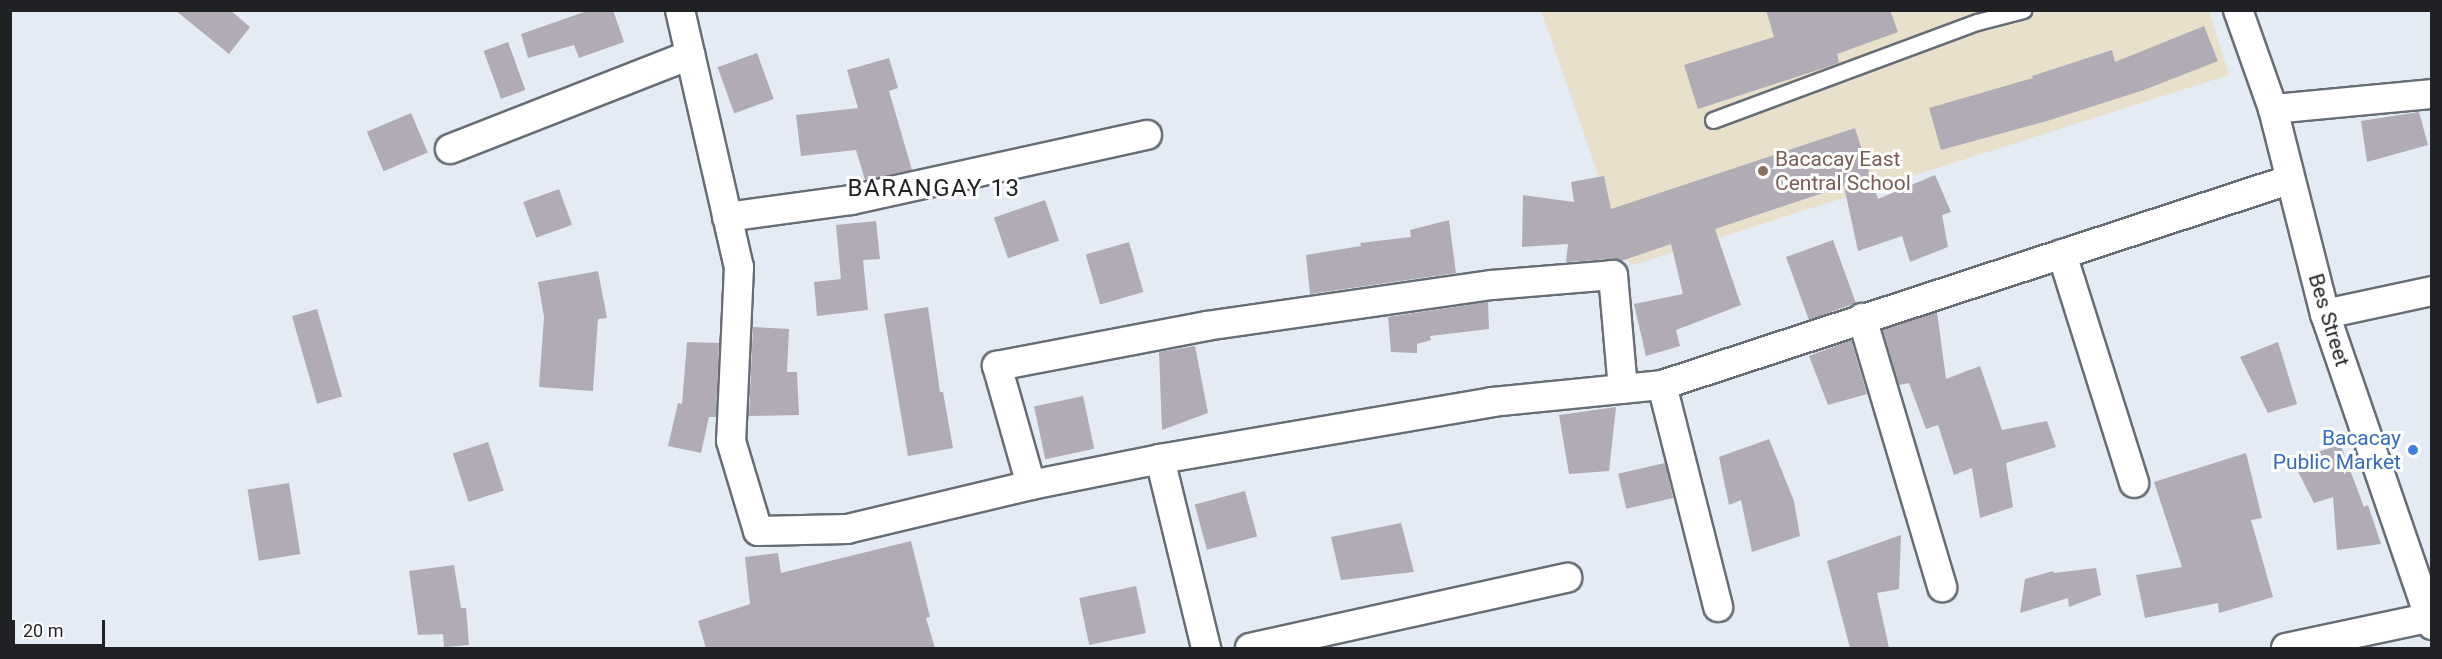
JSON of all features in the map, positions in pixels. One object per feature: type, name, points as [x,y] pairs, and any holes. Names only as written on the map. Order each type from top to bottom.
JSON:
[{"type":"street","points":[[680,10],[739,267],[731,441],[758,531],[847,529],[1031,485],[1160,459],[1492,402],[1662,385],[2289,180]]},
{"type":"street","name":"Bes Street","points":[[2238,10],[2273,110],[2325,314],[2431,620]]},
{"type":"street","points":[[450,149],[690,55]]},
{"type":"street","points":[[2273,110],[2432,94]]},
{"type":"street","points":[[727,217],[851,200],[1148,135]]},
{"type":"street","points":[[2062,254],[2134,483]]},
{"type":"street","points":[[1031,485],[997,366],[1206,326],[1492,285],[1613,275],[1623,389]]},
{"type":"street","points":[[2325,314],[2432,291]]},
{"type":"street","points":[[1862,318],[1942,587]]},
{"type":"street","points":[[1662,385],[1718,607]]},
{"type":"street","points":[[1160,459],[1206,648]]},
{"type":"street","points":[[1250,648],[1567,578]]},
{"type":"street","points":[[2286,648],[2431,620]]},
{"type":"lane","points":[[1713,120],[1977,22],[2023,10]]},
{"type":"shaded area","name":"Bacacay East Central School","points":[[1541,11],[2209,11],[2229,75],[1630,266]]},
{"type":"building","points":[[175,10],[230,10],[250,27],[229,54]]},
{"type":"building","points":[[590,10],[613,10],[624,42],[579,58],[574,45],[528,58],[521,34]]},
{"type":"building","points":[[1766,10],[1890,10],[1898,32],[1837,54],[1839,63],[1698,109],[1684,65],[1774,37]]},
{"type":"building","points":[[2204,26],[2218,61],[2144,90],[2047,121],[1941,150],[1929,108],[2033,78],[2032,76],[2112,50],[2115,62]]},
{"type":"building","points":[[508,42],[525,90],[501,99],[484,51]]},
{"type":"building","points":[[757,53],[774,99],[734,113],[718,67]]},
{"type":"building","points":[[889,58],[898,88],[889,91],[912,170],[865,180],[856,150],[801,156],[796,115],[858,108],[847,70]]},
{"type":"building","points":[[2419,112],[2428,145],[2367,162],[2361,121]]},
{"type":"building","points":[[411,113],[428,153],[384,171],[367,132]]},
{"type":"building","points":[[1855,128],[1878,199],[1935,175],[1951,212],[1942,215],[1948,247],[1910,262],[1902,236],[1858,251],[1844,186],[1715,229],[1741,305],[1676,330],[1680,346],[1646,356],[1634,304],[1683,294],[1671,244],[1621,261],[1612,259],[1566,262],[1568,244],[1522,247],[1523,195],[1574,202],[1571,182],[1604,176],[1611,209]]},
{"type":"building","points":[[559,189],[572,225],[536,238],[523,202]]},
{"type":"building","points":[[1045,200],[1059,241],[1008,258],[994,218]]},
{"type":"building","points":[[1449,220],[1456,273],[1310,294],[1306,255],[1361,246],[1360,243],[1411,237],[1410,230]]},
{"type":"building","points":[[876,221],[880,259],[863,260],[868,310],[817,316],[814,282],[841,279],[836,225]]},
{"type":"building","points":[[1833,240],[1856,303],[1809,320],[1786,257]]},
{"type":"building","points":[[1129,242],[1143,292],[1100,304],[1086,254]]},
{"type":"building","points":[[598,271],[607,318],[598,319],[593,391],[539,387],[544,317],[538,282]]},
{"type":"building","points":[[1488,302],[1489,329],[1430,336],[1431,340],[1417,344],[1417,353],[1391,352],[1388,317]]},
{"type":"building","points":[[928,307],[940,392],[943,392],[953,448],[908,456],[884,314]]},
{"type":"building","points":[[317,309],[342,396],[317,404],[292,316]]},
{"type":"building","points":[[1937,312],[1946,379],[1980,366],[2002,430],[2047,421],[2056,447],[2006,463],[2013,507],[1980,518],[1972,468],[1954,475],[1938,425],[1926,429],[1909,383],[1899,385],[1883,330]]},
{"type":"building","points":[[753,327],[789,329],[787,372],[797,372],[799,415],[749,416]]},
{"type":"building","points":[[1851,340],[1867,394],[1828,405],[1809,356]]},
{"type":"building","points":[[687,342],[719,343],[716,417],[709,417],[701,453],[668,446],[678,403],[682,404]]},
{"type":"building","points":[[2278,342],[2297,404],[2268,413],[2240,357]]},
{"type":"building","points":[[1195,346],[1208,413],[1162,430],[1159,352]]},
{"type":"building","points":[[1083,396],[1094,449],[1045,459],[1034,406]]},
{"type":"building","points":[[1616,407],[1609,471],[1569,474],[1559,415]]},
{"type":"building","points":[[2335,430],[2364,507],[2368,505],[2381,544],[2337,550],[2333,497],[2314,503],[2292,460],[2330,448],[2329,431]]},
{"type":"building","points":[[1769,439],[1794,501],[1800,536],[1752,552],[1741,500],[1729,505],[1719,457]]},
{"type":"building","points":[[488,442],[504,491],[469,502],[453,453]]},
{"type":"building","points":[[2246,453],[2262,518],[2251,520],[2273,597],[2219,613],[2218,603],[2145,618],[2136,575],[2182,567],[2154,482]]},
{"type":"building","points":[[1665,463],[1673,498],[1626,509],[1618,474]]},
{"type":"building","points":[[289,483],[300,554],[259,561],[248,490]]},
{"type":"building","points":[[1245,491],[1257,536],[1207,550],[1195,504]]},
{"type":"building","points":[[1401,523],[1414,572],[1341,580],[1331,537]]},
{"type":"building","points":[[1901,535],[1899,589],[1877,593],[1889,648],[1850,648],[1827,561]]},
{"type":"building","points":[[911,541],[930,617],[926,618],[935,648],[706,648],[698,621],[750,604],[745,557],[778,553],[781,573]]},
{"type":"building","points":[[454,565],[461,608],[466,608],[469,645],[444,647],[443,634],[418,635],[409,571]]},
{"type":"building","points":[[2096,568],[2101,595],[2069,607],[2068,598],[2020,613],[2025,579],[2053,571],[2054,573]]},
{"type":"building","points":[[1136,586],[1146,633],[1089,645],[1079,598]]},
{"type":"place","name":"Bacacay East Central School","points":[[1763,171]]},
{"type":"place","name":"Bacacay Public Market","points":[[2413,450]]},
{"type":"district","name":"BARANGAY 13","points":[[934,189]]}]
